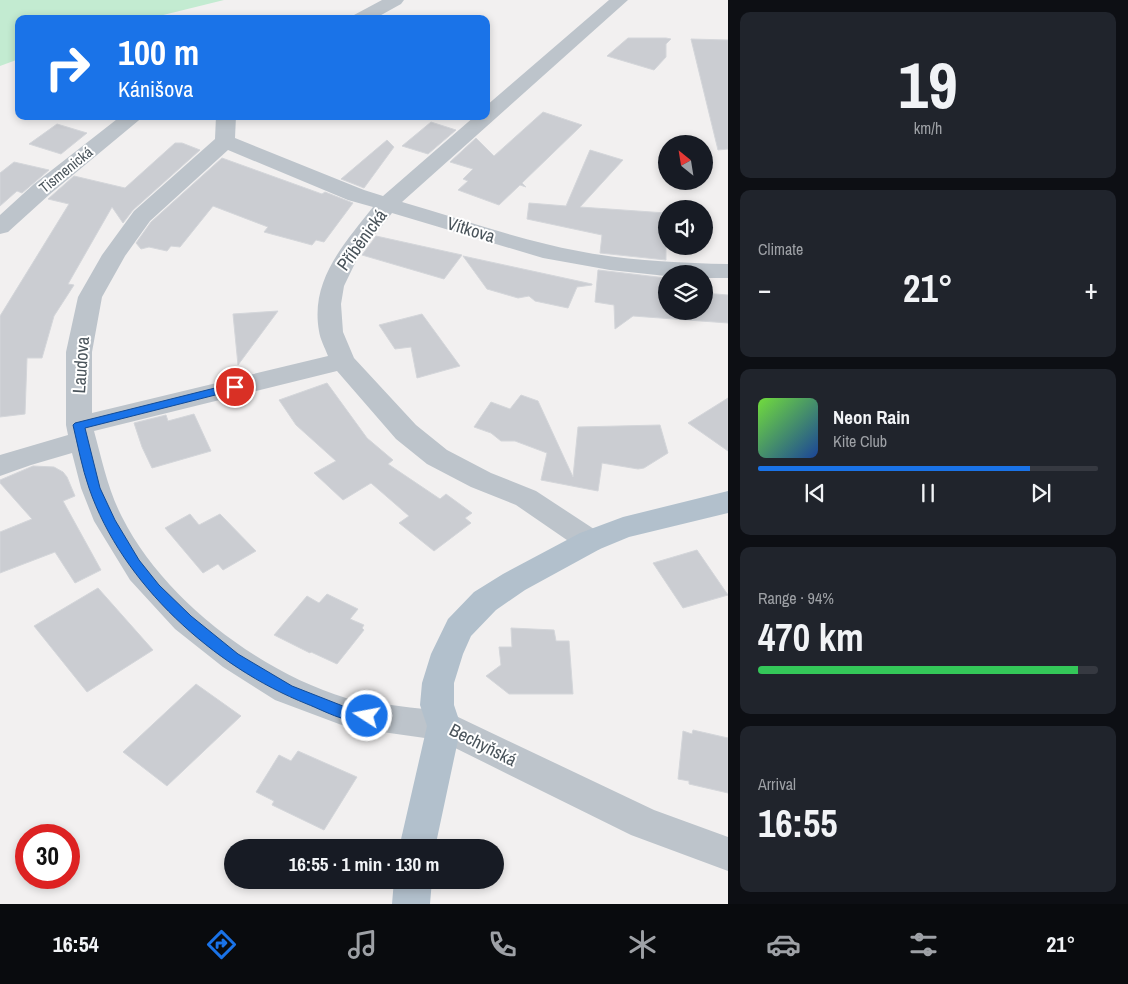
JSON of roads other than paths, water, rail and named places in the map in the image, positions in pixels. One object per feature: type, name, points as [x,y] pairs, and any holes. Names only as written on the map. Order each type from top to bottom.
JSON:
[{"type":"main road","name":"Bechyňská","points":[[444,726],[437,705],[438,682],[459,628],[485,601],[514,582],[590,541],[623,528],[728,502]]},
{"type":"main road","points":[[419,839],[444,726]]},
{"type":"main road","points":[[411,904],[413,889]]},
{"type":"street","points":[[367,15],[395,0]]},
{"type":"street","name":"Příběnická","points":[[490,113],[619,0]]},
{"type":"street","name":"Tismenická","points":[[0,227],[42,188],[129,120]]},
{"type":"street","name":"Příběnická","points":[[483,120],[387,204],[348,254],[332,286],[329,304],[331,332],[343,361],[379,404],[421,445],[480,480],[526,498],[590,541]]},
{"type":"street","name":"Vítkova","points":[[225,129],[356,195],[542,251],[575,258],[672,270],[728,271]]},
{"type":"street","name":"Laudova","points":[[225,129],[142,216],[114,255],[90,297],[79,352],[81,433],[95,488],[109,521],[141,572],[154,588],[186,620],[234,658],[287,690],[347,714],[444,726]]},
{"type":"street","points":[[0,466],[81,433],[343,361]]},
{"type":"street","name":"Bechyňská","points":[[444,726],[644,823],[728,854]]}]
